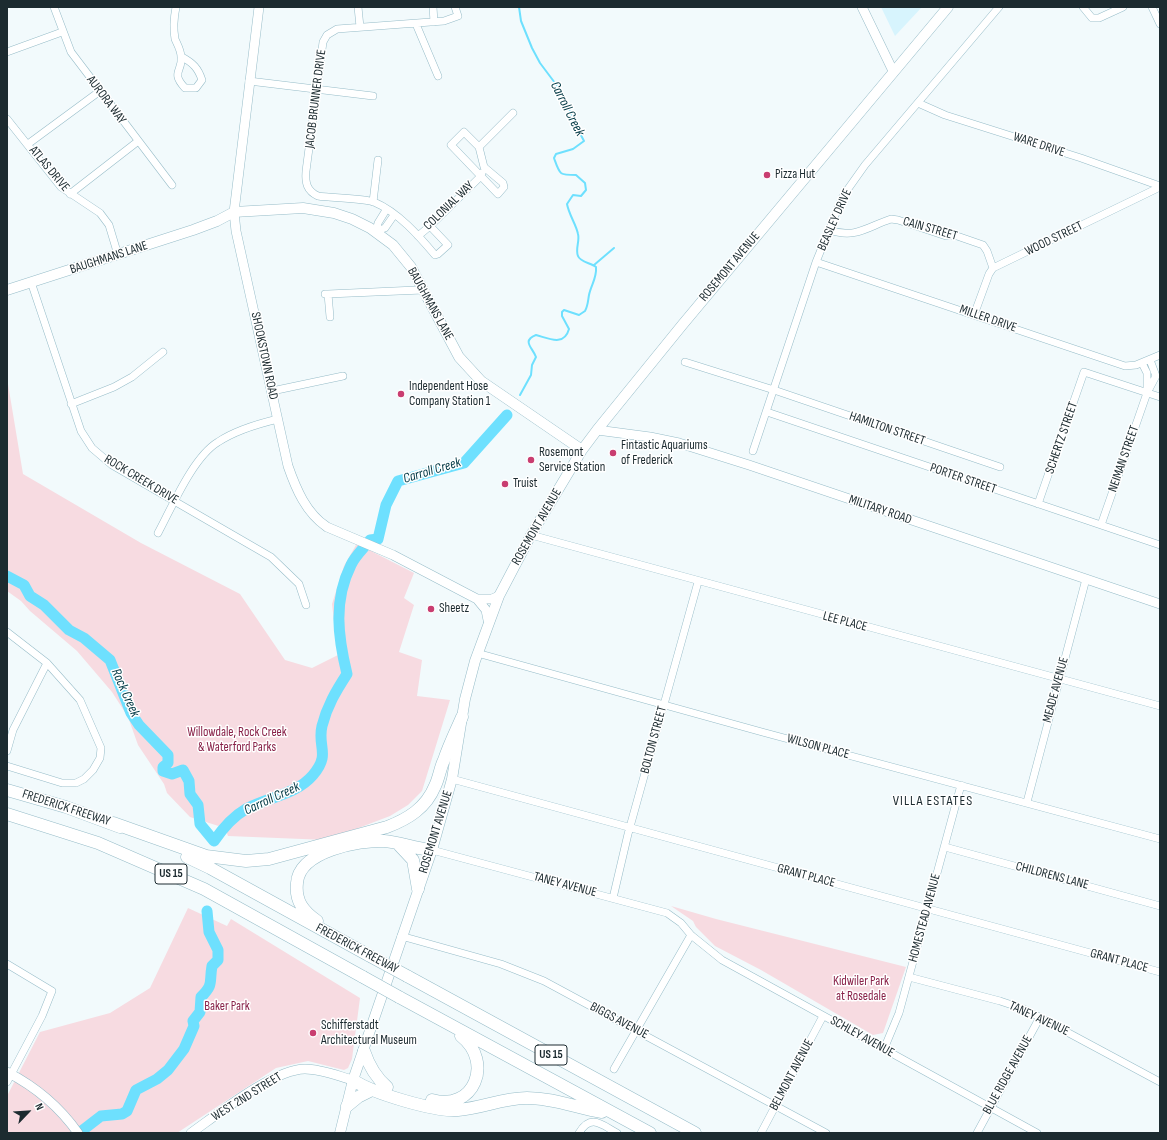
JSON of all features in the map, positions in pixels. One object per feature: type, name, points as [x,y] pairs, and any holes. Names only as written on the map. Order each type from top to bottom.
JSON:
[{"type":"highway","points":[[113,823],[206,856],[235,861],[268,859],[358,835],[403,821],[423,806],[435,786],[462,717]]},
{"type":"highway","name":"FREDERICK FREEWAY","points":[[7,790],[113,823],[210,868],[695,1133]]},
{"type":"highway","name":"FREDERICK FREEWAY","points":[[7,814],[98,843],[204,889],[445,1023],[650,1133]]},
{"type":"highway","points":[[358,835],[392,835],[406,838],[432,850]]},
{"type":"highway","points":[[354,947],[304,911],[298,901],[297,880],[305,865],[332,849],[353,843],[397,843],[419,849],[432,850]]},
{"type":"highway","points":[[397,843],[405,849],[413,860],[418,889]]},
{"type":"highway","points":[[353,1080],[387,1087],[437,1101],[454,1100],[467,1092],[476,1080],[478,1065],[477,1058],[470,1044],[445,1023]]},
{"type":"highway","points":[[364,1051],[371,1070],[378,1080],[387,1087]]},
{"type":"highway","points":[[353,1080],[365,1088],[437,1109],[466,1109],[499,1101],[527,1098],[555,1100],[617,1115]]},
{"type":"highway","points":[[347,1106],[358,1097],[372,1090]]},
{"type":"main road","name":"ROSEMONT AVENUE","points":[[340,1133],[353,1080],[364,1051],[401,936],[432,850],[452,779],[462,717],[477,653],[488,620],[499,596],[532,535],[582,450],[597,430],[678,328],[948,7]]},
{"type":"main road","name":"BAUGHMANS LANE","points":[[7,290],[211,224],[234,212],[303,208],[334,213],[352,219],[376,231],[393,245],[411,267],[420,290],[459,357],[482,381],[582,450]]},
{"type":"street","name":"AURORA WAY","points":[[54,7],[62,32],[71,52],[137,142],[172,185]]},
{"type":"street","points":[[176,7],[174,19],[175,38],[182,57]]},
{"type":"street","name":"SHOOKSTOWN ROAD","points":[[259,7],[234,212],[236,231],[288,466],[293,481],[308,509],[317,520],[327,527],[393,555],[477,599]]},
{"type":"street","points":[[358,7],[360,27]]},
{"type":"street","points":[[433,7],[434,22]]},
{"type":"street","name":"JACOB BRUNNER DRIVE","points":[[430,226],[448,245],[435,255],[418,236],[394,215],[373,202],[318,196],[312,193],[308,188],[305,179],[323,42],[327,36],[337,29],[434,22],[458,16],[455,7]]},
{"type":"street","points":[[862,7],[893,71]]},
{"type":"street","name":"BEASLEY DRIVE","points":[[754,451],[816,262],[843,196],[854,178],[998,7]]},
{"type":"street","points":[[1083,7],[1092,18],[1099,18],[1123,7]]},
{"type":"street","points":[[1152,7],[1160,24]]},
{"type":"street","points":[[416,24],[438,76]]},
{"type":"street","points":[[7,52],[62,32]]},
{"type":"street","points":[[249,81],[373,96]]},
{"type":"street","points":[[28,144],[100,91]]},
{"type":"street","name":"WARE DRIVE","points":[[918,103],[945,115],[1081,158],[1160,186]]},
{"type":"street","points":[[484,167],[479,147],[513,113]]},
{"type":"street","name":"ATLAS DRIVE","points":[[7,119],[53,178],[70,194],[100,213],[105,219],[118,255]]},
{"type":"street","name":"COLONIAL WAY","points":[[418,236],[480,176],[484,167],[503,183],[504,187],[498,194],[480,176],[451,145],[464,132],[479,147]]},
{"type":"street","points":[[70,194],[137,142]]},
{"type":"street","points":[[373,202],[378,160]]},
{"type":"street","name":"WOOD STREET","points":[[993,268],[1160,186]]},
{"type":"street","points":[[376,231],[378,223],[386,210]]},
{"type":"street","points":[[376,231],[385,228],[394,215]]},
{"type":"street","name":"CAIN STREET","points":[[829,230],[851,234],[891,219],[898,220],[946,236],[957,236],[983,245],[988,251],[993,268]]},
{"type":"street","name":"MILLER DRIVE","points":[[816,262],[1125,366],[1142,363],[1160,355]]},
{"type":"street","points":[[974,315],[988,274],[993,268]]},
{"type":"street","name":"ROCK CREEK DRIVE","points":[[31,282],[71,404],[81,431],[92,448],[112,465],[175,500],[271,557],[299,584],[306,605]]},
{"type":"street","points":[[330,317],[327,294],[420,290]]},
{"type":"street","points":[[71,404],[114,387],[132,377],[162,352]]},
{"type":"street","name":"NEIMAN STREET","points":[[1101,525],[1147,392],[1156,376],[1150,360]]},
{"type":"street","name":"HAMILTON STREET","points":[[685,362],[774,390],[1000,467]]},
{"type":"street","name":"NEIMAN STREET","points":[[1142,363],[1147,373],[1147,392]]},
{"type":"street","name":"SCHERTZ STREET","points":[[1038,504],[1084,372],[1147,392]]},
{"type":"street","points":[[272,391],[343,376]]},
{"type":"street","points":[[1147,392],[1160,397]]},
{"type":"street","name":"PORTER STREET","points":[[766,412],[1160,545]]},
{"type":"street","points":[[158,533],[192,469],[216,442],[252,426],[278,419]]},
{"type":"street","name":"MILITARY ROAD","points":[[597,430],[650,437],[686,445],[1160,604]]},
{"type":"street","name":"LEE PLACE","points":[[532,535],[698,582],[1160,706]]},
{"type":"street","name":"MEADE AVENUE","points":[[1027,802],[1086,579]]},
{"type":"street","name":"BOLTON STREET","points":[[613,898],[630,828],[698,582]]},
{"type":"street","points":[[477,599],[492,599],[499,596]]},
{"type":"street","points":[[477,599],[486,610],[488,620]]},
{"type":"street","points":[[7,632],[47,663],[80,700],[97,735],[101,748],[100,758],[93,770],[84,779],[76,783],[67,784],[7,766]]},
{"type":"street","name":"WILSON PLACE","points":[[477,653],[1160,839]]},
{"type":"street","points":[[7,750],[13,730],[47,663]]},
{"type":"street","name":"GRANT PLACE","points":[[452,779],[1160,972]]},
{"type":"street","name":"HOMESTEAD AVENUE","points":[[884,1049],[899,1013],[926,908],[945,847],[961,785]]},
{"type":"street","name":"CHILDRENS LANE","points":[[945,847],[1160,906]]},
{"type":"street","name":"TANEY AVENUE","points":[[432,850],[667,913],[681,923],[691,935]]},
{"type":"street","points":[[614,1069],[635,1029],[691,935]]},
{"type":"street","name":"SCHLEY AVENUE","points":[[691,935],[722,960],[1037,1133]]},
{"type":"street","name":"BIGGS AVENUE","points":[[401,936],[472,955],[520,971],[544,981],[826,1133]]},
{"type":"street","points":[[7,964],[52,991],[42,1016],[8,1076],[48,1098],[76,1130]]},
{"type":"street","name":"TANEY AVENUE","points":[[909,977],[1000,1001],[1040,1017],[1160,1082]]},
{"type":"street","name":"BELMONT AVENUE","points":[[761,1133],[823,1016]]},
{"type":"street","name":"BLUE RIDGE AVENUE","points":[[977,1133],[1040,1017]]},
{"type":"street","name":"WEST 2ND STREET","points":[[191,1133],[262,1085],[288,1071],[312,1069],[353,1080]]},
{"type":"street","points":[[579,1133],[583,1126],[592,1121],[597,1122],[617,1133]]},
{"type":"shaded area","points":[[881,7],[922,7],[895,36]]},
{"type":"green space","name":"Willowdale, Rock Creek & Waterford Parks","points":[[7,378],[23,474],[141,543],[240,594],[285,660],[312,668],[338,655],[332,604],[344,566],[356,545],[362,542],[416,567],[371,551],[414,573],[404,598],[414,605],[399,652],[422,660],[417,696],[450,700],[422,791],[408,805],[390,816],[327,840],[228,836],[225,828],[190,817],[167,793],[164,784],[138,745],[128,717],[112,692],[77,651],[30,611],[21,601],[7,591]]},
{"type":"green space","name":"Kidwiler Park at Rosedale","points":[[671,906],[716,919],[906,967],[883,1033],[873,1035],[761,970],[715,946],[696,927],[693,921]]},
{"type":"green space","name":"Baker Park","points":[[188,908],[227,926],[231,919],[360,998],[352,1059],[348,1068],[344,1070],[308,1061],[276,1068],[177,1133],[7,1133],[7,1096],[40,1032],[110,1013],[150,988]]},
{"type":"waterway","name":"Carroll Creek","points":[[519,7],[521,21],[532,48],[540,63],[564,95],[574,122],[584,141],[573,149],[556,154],[554,158],[561,173],[566,175],[576,175],[585,183],[586,190],[581,196],[573,195],[567,204],[578,234],[578,256],[581,260],[596,267],[595,278],[585,311],[579,315],[564,310],[562,312],[562,316],[569,329],[567,335],[560,340],[536,335],[529,340],[529,345],[536,357],[532,365],[531,375],[520,395]]},
{"type":"waterway","points":[[594,265],[614,248]]},
{"type":"waterway","name":"Carroll Creek","points":[[7,576],[24,585],[30,596],[44,605],[69,630],[84,638],[110,660],[131,713],[139,725],[168,755],[168,763],[163,767],[163,771],[172,774],[183,770],[189,781],[190,794],[198,805],[200,824],[214,841],[228,823],[241,812],[298,787],[306,782],[318,768],[322,756],[321,733],[326,712],[347,674],[341,646],[339,619],[339,606],[345,579],[355,558],[370,540],[378,539],[386,505],[398,481],[464,463],[507,415]]},
{"type":"waterway","name":"Carroll Creek","points":[[79,1133],[101,1116],[122,1114],[127,1111],[136,1090],[157,1079],[168,1070],[184,1049],[194,1026],[193,1021],[200,1012],[201,997],[208,989],[212,966],[218,960],[218,950],[209,932],[207,911]]},
{"type":"place","name":"Pizza Hut","points":[[767,175]]},
{"type":"place","name":"Independent Hose Company Station 1","points":[[401,394]]},
{"type":"place","name":"Fintastic Aquariums of Frederick","points":[[613,453]]},
{"type":"place","name":"Rosemont Service Station","points":[[531,460]]},
{"type":"place","name":"Truist","points":[[505,484]]},
{"type":"place","name":"Sheetz","points":[[431,609]]},
{"type":"place","name":"Schifferstadt Architectural Museum","points":[[313,1033]]},
{"type":"district","name":"VILLA ESTATES","points":[[933,801]]},
{"type":"water label","name":"Rock Creek","points":[[125,693]]}]
